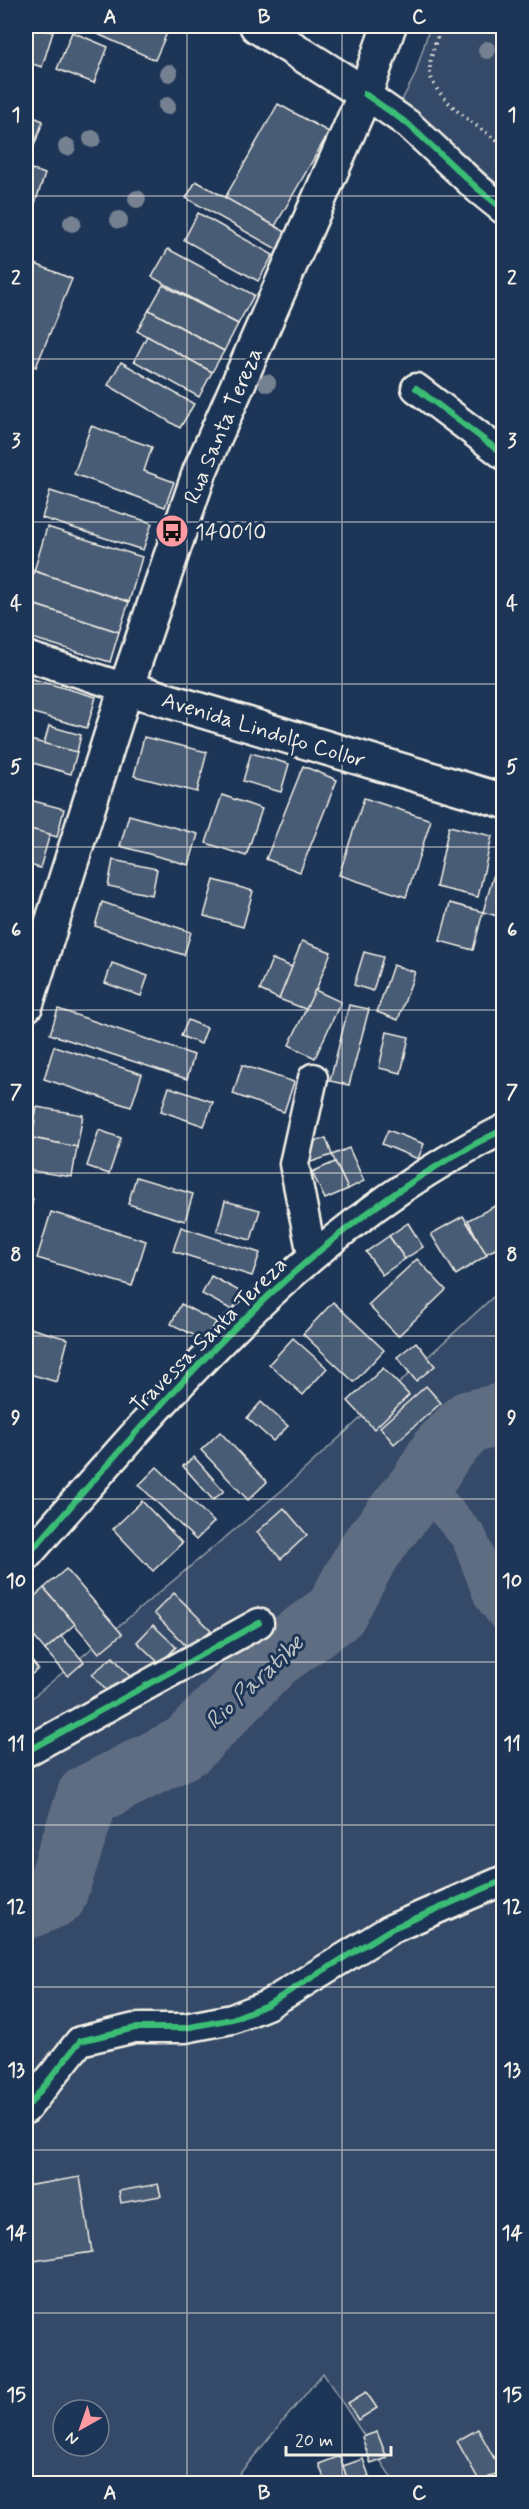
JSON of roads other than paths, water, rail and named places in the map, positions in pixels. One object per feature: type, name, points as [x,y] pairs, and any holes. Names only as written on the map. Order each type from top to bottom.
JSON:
[{"type":"main road","points":[[257,26],[365,94]]},
{"type":"main road","name":"Rua Santa Tereza","points":[[26,1005],[126,688],[200,471],[365,94],[389,26]]},
{"type":"main road","name":"Avenida Lindolfo Collor","points":[[126,688],[504,801]]},
{"type":"street","points":[[365,94],[408,124],[504,210]]},
{"type":"street","points":[[416,388],[504,456]]},
{"type":"street","name":"Avenida Lindolfo Collor","points":[[26,656],[126,688]]},
{"type":"street","points":[[312,1255],[294,1164],[313,1078]]},
{"type":"street","name":"Travessa Santa Tereza","points":[[26,1557],[191,1372],[259,1303],[312,1255],[404,1188],[463,1149],[504,1129]]},
{"type":"street","points":[[26,1752],[259,1623]]},
{"type":"street","points":[[26,2109],[80,2041],[135,2028],[185,2028],[232,2019],[267,2005],[391,1929],[504,1880]]},
{"type":"waterway","name":"Rio Paratibe","points":[[26,1908],[55,1896],[88,1796],[187,1746],[273,1658],[336,1612],[369,1551],[422,1483],[442,1450],[469,1422],[504,1414]]},
{"type":"waterway","points":[[422,1483],[469,1537],[492,1597],[504,1613]]},
{"type":"place","name":"140010","points":[[172,531]]}]
